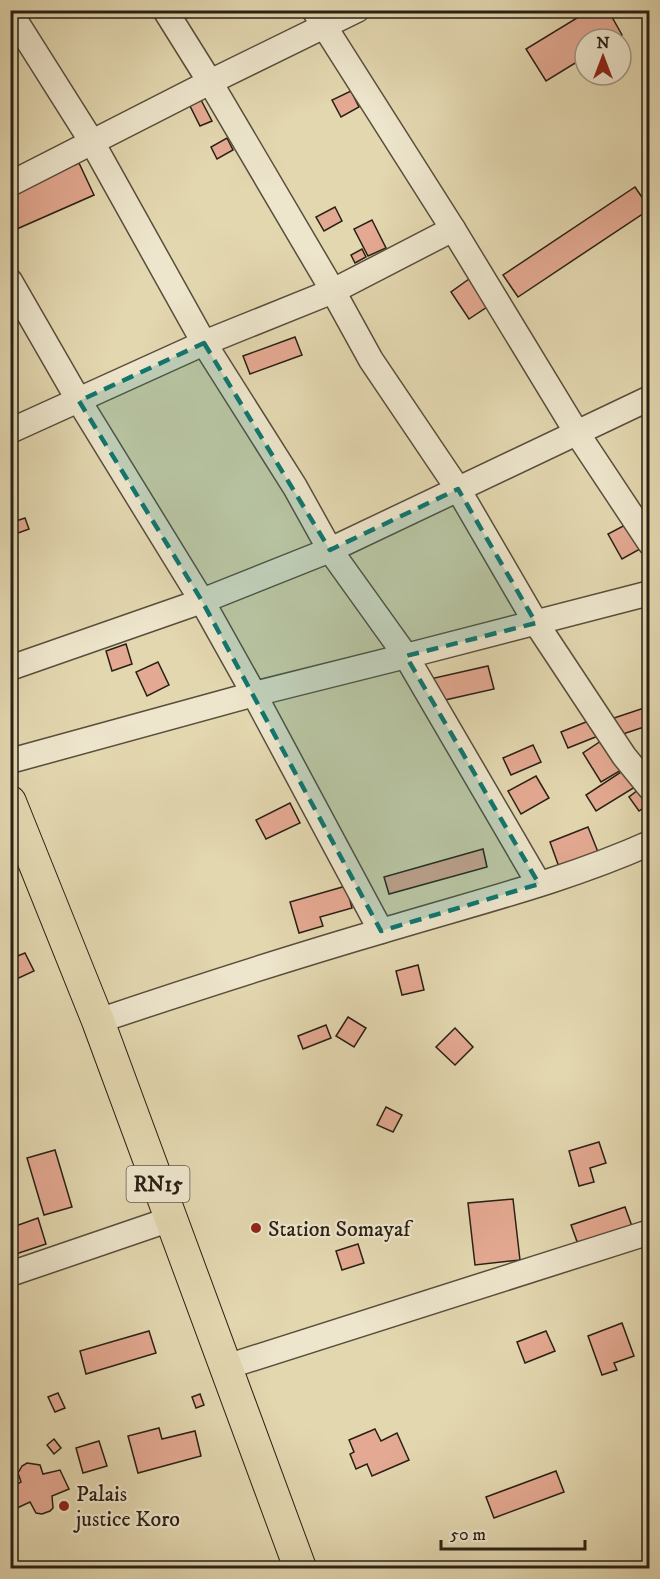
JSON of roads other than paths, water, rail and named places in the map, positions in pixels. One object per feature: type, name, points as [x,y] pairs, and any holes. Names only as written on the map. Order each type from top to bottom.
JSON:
[{"type":"main road","name":"RN15","points":[[10,802],[98,1021],[300,1569]]},
{"type":"street","points":[[165,10],[210,82],[371,360],[458,489],[536,623],[624,756],[650,788]]},
{"type":"street","points":[[10,184],[210,82],[319,19],[357,10]]},
{"type":"street","points":[[10,12],[92,142],[204,343],[295,487],[330,550],[406,656],[539,884]]},
{"type":"street","points":[[319,19],[453,229],[577,433],[650,543]]},
{"type":"street","points":[[10,431],[204,343],[333,291],[453,229]]},
{"type":"street","points":[[10,281],[79,401],[202,601],[381,931]]},
{"type":"street","points":[[10,668],[202,601],[330,550],[650,398]]},
{"type":"street","points":[[10,761],[254,694],[650,593]]},
{"type":"street","points":[[98,1021],[256,969],[539,884],[611,860],[650,843]]},
{"type":"street","points":[[10,1274],[171,1219]]},
{"type":"street","points":[[226,1367],[650,1232]]},
{"type":"place","name":"Station Somayaf","points":[[256,1228]]},
{"type":"place","name":"Palais justice Koro","points":[[64,1506]]}]
